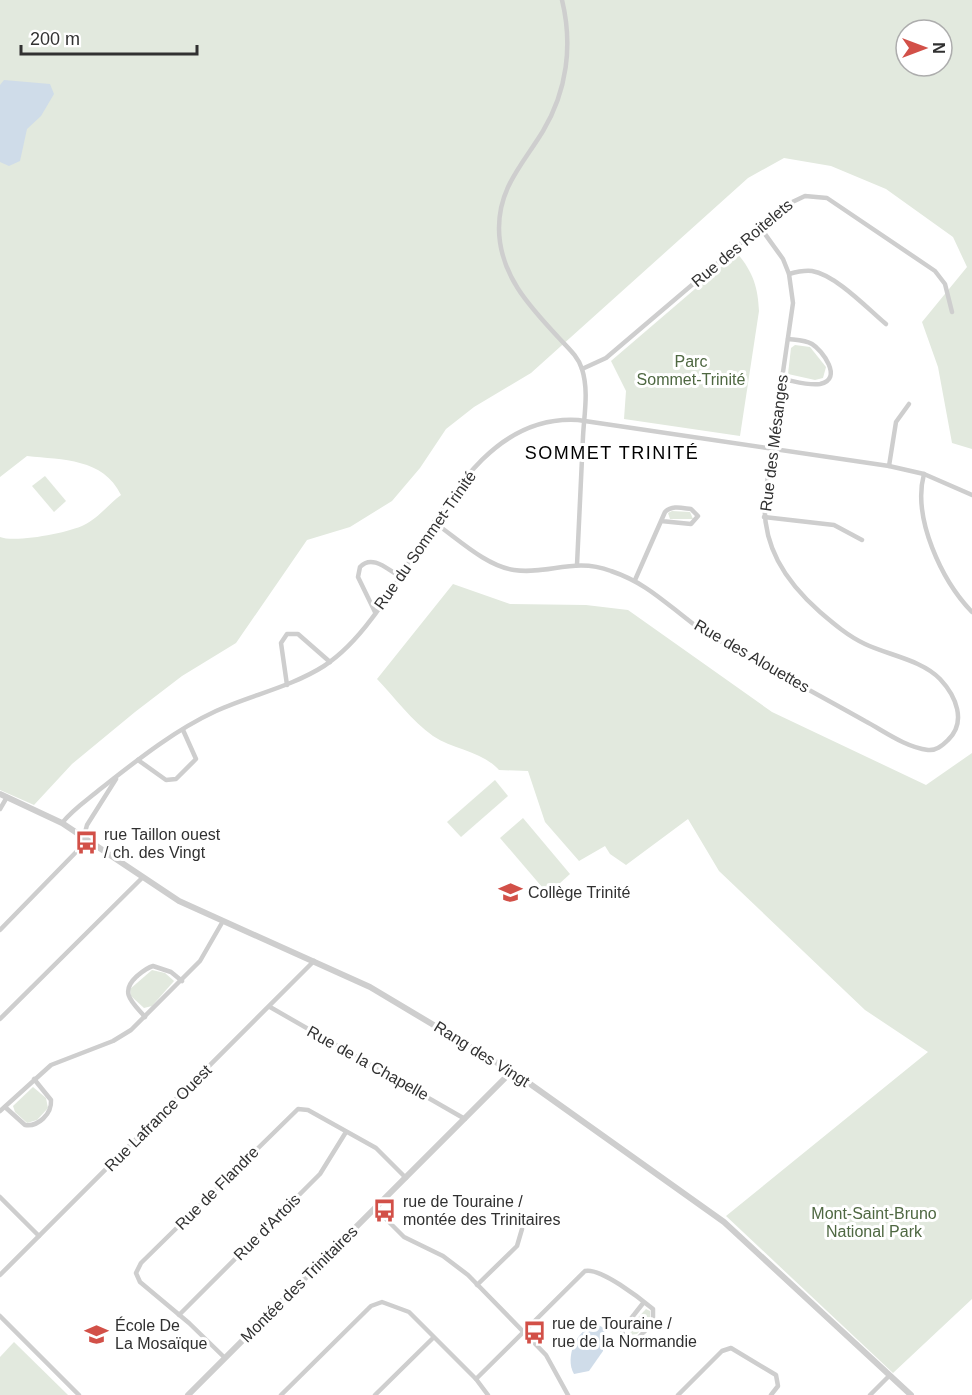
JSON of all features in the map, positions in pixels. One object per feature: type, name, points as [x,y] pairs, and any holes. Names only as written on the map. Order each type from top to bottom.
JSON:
[{"type":"street","points":[[562,0],[568,44],[563,82],[547,123],[506,188],[500,214],[499,235],[503,259],[514,284],[573,353],[582,369],[585,389],[577,565]]},
{"type":"street","name":"Rue des Roitelets","points":[[582,369],[606,358],[795,199],[813,195],[826,198],[937,272],[945,284],[952,312]]},
{"type":"street","name":"Rue des Mésanges","points":[[760,227],[779,251],[789,274],[793,303],[764,517],[777,562],[801,594],[848,635],[928,670],[948,688],[956,705],[958,724],[954,733],[939,747]]},
{"type":"street","points":[[789,274],[810,271],[823,275],[886,324]]},
{"type":"street","points":[[782,379],[820,384],[831,374],[829,364],[814,346],[788,339]]},
{"type":"street","points":[[889,466],[896,422],[909,404]]},
{"type":"street","name":"Rue du Sommet-Trinité","points":[[62,823],[121,772],[183,730],[214,712],[287,685],[330,662],[354,640],[375,612],[471,471],[502,443],[544,424],[584,421],[889,466],[924,474],[972,495]]},
{"type":"street","points":[[924,474],[920,497],[923,516],[946,580],[972,612]]},
{"type":"street","points":[[635,580],[661,521],[666,510],[671,508],[692,509],[698,516],[696,522],[690,524],[661,521]]},
{"type":"street","points":[[764,517],[834,525],[862,540]]},
{"type":"street","name":"Rue des Alouettes","points":[[435,523],[495,564],[507,569],[532,570],[577,565],[598,567],[635,580],[661,596],[707,633],[873,725],[914,747],[929,750],[939,747]]},
{"type":"street","points":[[375,612],[359,581],[360,567],[366,562],[374,561],[399,576]]},
{"type":"street","points":[[287,685],[281,643],[287,634],[298,634],[330,662]]},
{"type":"street","points":[[138,760],[166,780],[176,779],[196,759],[183,730]]},
{"type":"street","name":"Rue du Sommet-Trinité","points":[[0,930],[81,847],[87,825],[121,772]]},
{"type":"street","name":"Rang des Vingt","points":[[0,794],[62,823],[184,904],[314,961],[388,997],[512,1071],[724,1222],[910,1395]]},
{"type":"street","points":[[0,809],[7,797]]},
{"type":"street","points":[[0,1019],[142,878]]},
{"type":"street","points":[[0,1111],[34,1079],[63,1059],[120,1038],[146,1017],[204,956],[223,921]]},
{"type":"street","name":"Rue Lafrance Ouest","points":[[0,1275],[314,961]]},
{"type":"street","points":[[146,1017],[128,997],[128,987],[132,981],[153,966],[171,972],[182,981]]},
{"type":"street","name":"Rue de la Chapelle","points":[[270,1007],[465,1119]]},
{"type":"street","name":"Montée des Trinitaires","points":[[188,1395],[512,1071]]},
{"type":"street","points":[[5,1107],[25,1125],[33,1126],[43,1119],[50,1110],[51,1100],[34,1079]]},
{"type":"street","name":"Rue de Flandre","points":[[225,1358],[139,1281],[136,1273],[140,1264],[295,1111],[306,1109],[379,1150],[406,1178]]},
{"type":"street","name":"Rue d'Artois","points":[[179,1315],[320,1174],[346,1132]]},
{"type":"street","points":[[0,1197],[39,1236]]},
{"type":"street","points":[[375,1208],[404,1237],[448,1259],[477,1285],[550,1360],[568,1395]]},
{"type":"street","points":[[477,1285],[517,1246],[522,1229]]},
{"type":"street","points":[[476,1379],[587,1270],[597,1271],[644,1302],[653,1309],[654,1321],[636,1340],[630,1341],[623,1335],[622,1330],[644,1302]]},
{"type":"street","points":[[281,1395],[377,1302],[384,1302],[407,1310],[476,1379],[488,1395]]},
{"type":"street","points":[[0,1316],[79,1395]]},
{"type":"street","points":[[375,1395],[433,1338]]},
{"type":"street","points":[[678,1395],[722,1351],[731,1348],[775,1373],[778,1384],[771,1395]]},
{"type":"street","points":[[870,1395],[889,1376]]},
{"type":"green space","points":[[0,0],[972,0],[972,449],[952,443],[938,367],[922,322],[967,267],[953,237],[886,189],[831,166],[784,158],[748,178],[531,373],[474,407],[446,429],[420,468],[392,501],[350,527],[307,540],[236,643],[182,676],[135,712],[72,764],[34,805],[0,790],[0,537],[29,538],[76,528],[94,519],[121,495],[104,474],[93,467],[68,460],[27,456],[0,477]]},
{"type":"green space","name":"Parc Sommet-Trinité","points":[[737,253],[754,280],[759,311],[740,436],[624,419],[626,391],[611,361]]},
{"type":"green space","points":[[795,345],[810,347],[826,367],[823,378],[815,380],[788,374],[791,348]]},
{"type":"green space","points":[[45,476],[66,501],[54,512],[32,486]]},
{"type":"green space","points":[[672,511],[690,512],[693,519],[670,519],[668,513]]},
{"type":"green space","name":"Mont-Saint-Bruno National Park","points":[[453,584],[510,604],[586,605],[628,610],[772,712],[926,785],[972,753],[972,1299],[893,1373],[726,1216],[928,1052],[865,1010],[719,871],[688,819],[626,865],[610,854],[605,846],[579,861],[545,822],[528,771],[499,770],[476,755],[441,741],[418,723],[377,679]]},
{"type":"green space","points":[[495,780],[508,796],[461,837],[447,822]]},
{"type":"green space","points":[[523,818],[570,874],[548,894],[500,838]]},
{"type":"green space","points":[[152,970],[165,973],[174,981],[152,1006],[144,1008],[131,996],[130,989]]},
{"type":"green space","points":[[33,1087],[46,1098],[48,1108],[37,1120],[27,1123],[15,1112],[13,1106]]},
{"type":"green space","points":[[646,1309],[650,1311],[650,1320],[637,1334],[630,1335],[627,1329]]},
{"type":"green space","points":[[14,1342],[68,1395],[0,1395],[0,1357]]},
{"type":"water","points":[[4,80],[50,84],[54,94],[41,116],[27,129],[20,161],[9,166],[0,162],[0,85]]},
{"type":"water","points":[[597,1324],[605,1329],[603,1351],[589,1371],[574,1374],[571,1360],[574,1344],[584,1331]]},
{"type":"place","name":"rue Taillon ouest / ch. des Vingt","points":[[86,843]]},
{"type":"place","name":"Collège Trinité","points":[[510,892]]},
{"type":"place","name":"rue de Touraine / montée des Trinitaires","points":[[385,1210]]},
{"type":"place","name":"rue de Touraine / rue de la Normandie","points":[[534,1332]]},
{"type":"place","name":"École De La Mosaïque","points":[[97,1334]]},
{"type":"district","name":"SOMMET TRINITÉ","points":[[612,453]]}]
